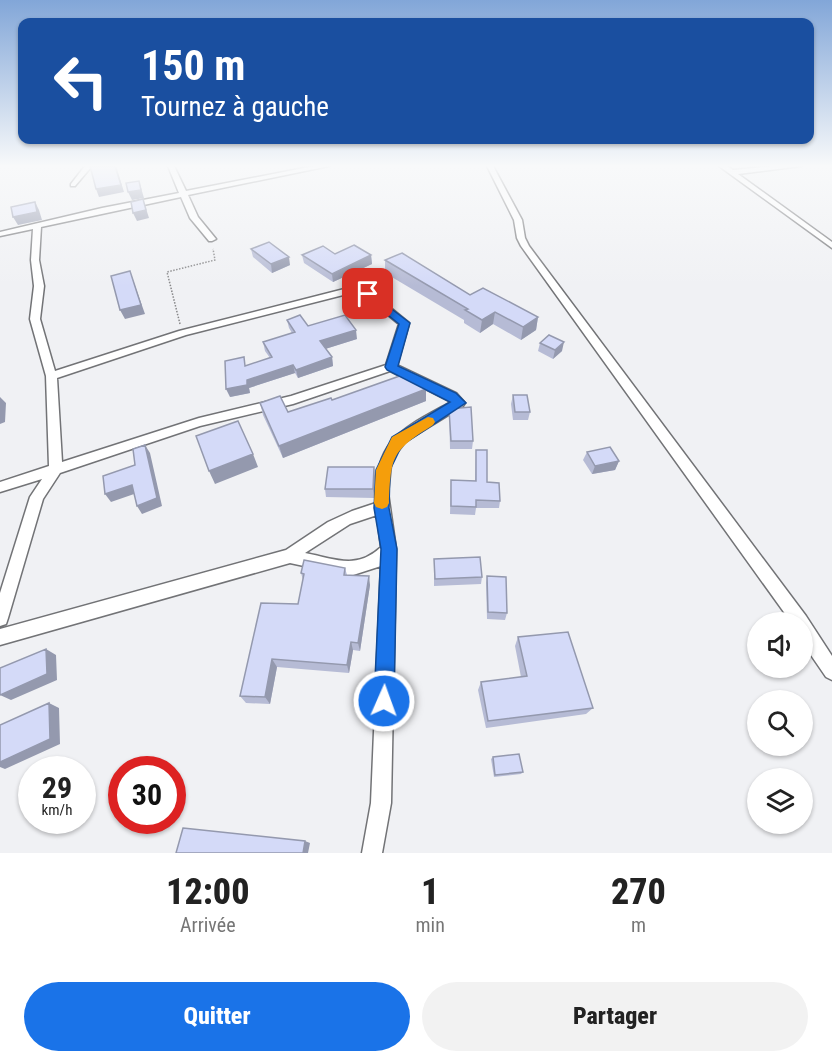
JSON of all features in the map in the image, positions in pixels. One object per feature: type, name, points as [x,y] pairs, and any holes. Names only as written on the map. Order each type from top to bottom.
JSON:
[{"type":"street","points":[[0,234],[132,206]]},
{"type":"street","points":[[188,206],[194,218],[212,238]]},
{"type":"street","points":[[511,206],[518,220],[525,246],[793,612]]},
{"type":"street","points":[[778,206],[832,246]]},
{"type":"street","points":[[0,618],[37,497],[56,468],[51,376],[35,319],[39,286],[35,260],[37,226]]},
{"type":"street","points":[[51,376],[183,333],[356,289],[368,294],[404,323],[391,367]]},
{"type":"street","points":[[0,486],[199,423],[293,400],[391,367],[452,396],[459,403],[397,441],[383,470],[381,508],[389,549],[381,803],[372,853]]},
{"type":"street","points":[[0,637],[290,556],[309,541],[366,511],[381,508]]},
{"type":"street","points":[[290,556],[350,569],[374,563],[389,549]]},
{"type":"street","points":[[813,643],[832,671]]},
{"type":"path","points":[[183,333],[167,272],[215,260],[212,238]]},
{"type":"building","points":[[36,206],[37,212],[13,217],[11,207]]},
{"type":"building","points":[[132,206],[145,206],[146,210],[133,213]]},
{"type":"building","points":[[269,242],[289,257],[271,264],[251,249]]},
{"type":"building","points":[[354,245],[371,255],[332,274],[302,255],[323,246],[335,254]]},
{"type":"building","points":[[402,253],[470,295],[483,288],[538,317],[523,327],[495,312],[482,320],[465,310],[468,309],[385,260]]},
{"type":"building","points":[[130,271],[141,305],[120,310],[111,276]]},
{"type":"building","points":[[300,315],[308,326],[345,315],[356,330],[320,341],[332,357],[296,370],[293,365],[247,380],[247,385],[226,389],[225,361],[244,357],[245,366],[272,357],[263,342],[295,332],[287,320]]},
{"type":"building","points":[[549,335],[564,342],[555,350],[540,343]]},
{"type":"building","points":[[411,372],[426,389],[279,446],[260,403],[280,396],[288,412],[331,398],[332,400]]},
{"type":"building","points":[[513,395],[527,395],[530,412],[515,412]]},
{"type":"building","points":[[471,407],[473,441],[451,441],[449,409]]},
{"type":"building","points":[[238,421],[253,454],[209,471],[196,436]]},
{"type":"building","points":[[145,445],[157,498],[137,506],[132,485],[105,494],[103,476],[135,465],[133,449]]},
{"type":"building","points":[[610,447],[619,461],[595,466],[587,452]]},
{"type":"building","points":[[476,450],[487,450],[487,482],[499,483],[500,501],[476,500],[476,507],[451,506],[451,480],[476,481]]},
{"type":"building","points":[[328,467],[374,467],[373,489],[325,489]]},
{"type":"building","points":[[480,557],[482,577],[435,579],[434,559]]},
{"type":"building","points":[[304,560],[345,568],[344,575],[369,576],[358,643],[351,642],[347,665],[272,659],[265,697],[240,696],[261,603],[298,604],[304,574],[301,573]]},
{"type":"building","points":[[487,576],[506,577],[507,613],[488,612]]},
{"type":"building","points":[[568,632],[593,708],[488,721],[481,682],[527,676],[518,637]]},
{"type":"building","points":[[46,649],[47,674],[0,695],[0,668]]},
{"type":"building","points":[[49,703],[50,739],[0,762],[0,725]]},
{"type":"building","points":[[519,754],[523,772],[495,775],[493,757]]},
{"type":"building","points":[[186,828],[305,841],[303,853],[176,853],[181,834],[186,834]]},
{"type":"slow traffic","points":[[382,503],[383,470],[397,441],[428,422]]},
{"type":"route","points":[[368,294],[404,323],[391,367],[452,396],[459,403],[397,441],[383,470],[381,508],[389,549],[384,701]]}]
